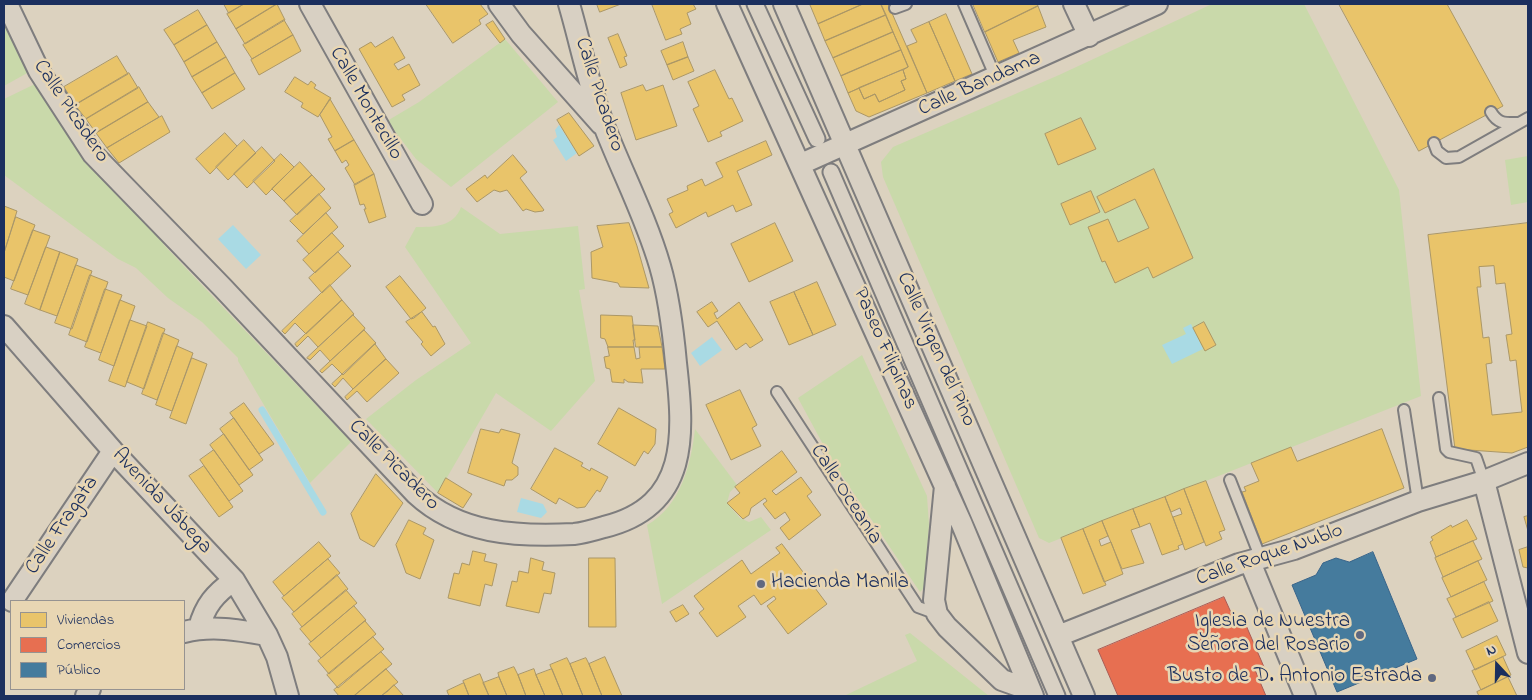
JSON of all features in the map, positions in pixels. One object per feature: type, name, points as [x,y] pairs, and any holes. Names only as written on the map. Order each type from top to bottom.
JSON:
[{"type":"street","name":"Calle Picadero","points":[[7,4],[39,71],[93,154],[223,288],[416,494],[442,515],[468,526],[536,535],[577,534],[620,523],[652,506],[667,487],[676,465],[681,402],[667,294],[660,265],[636,198],[604,127],[569,4]]},
{"type":"street","name":"Calle Montecillo","points":[[310,4],[422,204]]},
{"type":"street","points":[[498,4],[520,34],[604,127]]},
{"type":"street","name":"Paseo Filipinas","points":[[727,4],[946,486],[1027,694]]},
{"type":"street","points":[[755,4],[816,139]]},
{"type":"street","name":"Calle Virgen del Pino","points":[[784,4],[1084,696]]},
{"type":"street","points":[[1074,4],[1089,36]]},
{"type":"street","name":"Calle Bandama","points":[[801,164],[1157,4]]},
{"type":"street","points":[[831,172],[1057,696]]},
{"type":"street","name":"Avenida Jábega","points":[[4,326],[113,451],[234,580],[267,635],[277,657],[288,696]]},
{"type":"street","name":"Calle Fragata","points":[[13,600],[113,451]]},
{"type":"street","name":"Calle Roque Nublo","points":[[1058,636],[1239,564],[1294,549],[1418,501],[1484,481],[1528,463]]},
{"type":"street","points":[[1484,481],[1528,652]]},
{"type":"street","points":[[937,614],[934,600],[946,486]]},
{"type":"street","points":[[1256,560],[1305,696]]},
{"type":"street","points":[[192,630],[215,594],[234,580]]},
{"type":"street","name":"Calle Oceanía","points":[[937,614],[947,627],[1002,680],[1027,694]]},
{"type":"street","points":[[192,630],[232,629],[267,635]]},
{"type":"lane","points":[[895,8],[906,4]]},
{"type":"lane","points":[[964,4],[996,78]]},
{"type":"lane","points":[[1491,112],[1495,120],[1502,123],[1518,123]]},
{"type":"lane","points":[[1434,143],[1437,152],[1446,158],[1459,157],[1528,118]]},
{"type":"lane","name":"Calle Oceanía","points":[[777,392],[918,607],[937,614]]},
{"type":"lane","points":[[1440,398],[1446,449],[1449,452],[1476,458],[1484,481]]},
{"type":"lane","points":[[1404,410],[1418,501]]},
{"type":"lane","points":[[1230,480],[1256,560]]},
{"type":"green space","points":[[1212,4],[1304,4],[1399,190],[1421,396],[1049,543],[1039,538],[883,177],[881,162],[893,147],[1059,75]]},
{"type":"green space","points":[[4,21],[29,72],[4,86]]},
{"type":"green space","points":[[505,39],[558,102],[451,187],[416,159],[387,121],[419,102]]},
{"type":"green space","points":[[35,84],[83,158],[166,241],[163,244],[351,442],[310,483],[238,358],[202,322],[168,298],[136,268],[118,259],[4,175],[4,99]]},
{"type":"green space","points":[[1528,156],[1528,202],[1511,205],[1505,160]]},
{"type":"green space","points":[[461,207],[500,234],[578,226],[585,289],[579,290],[595,381],[551,431],[496,393],[438,493],[366,419],[416,380],[471,343],[405,247],[416,227],[430,227],[448,222],[454,219]]},
{"type":"green space","points":[[862,355],[927,496],[929,525],[924,588],[920,592],[832,461],[798,398]]},
{"type":"green space","points":[[695,429],[737,485],[730,492],[727,503],[740,518],[749,522],[761,517],[771,530],[662,604],[647,525],[659,517],[676,496],[691,456]]},
{"type":"green space","points":[[910,633],[989,696],[844,696],[917,661],[905,635]]},
{"type":"water","points":[[559,125],[577,153],[566,161],[553,140],[557,137],[555,130]]},
{"type":"water","points":[[233,225],[261,255],[246,269],[218,239]]},
{"type":"water","points":[[1191,324],[1203,349],[1172,364],[1162,345],[1186,334],[1183,328]]},
{"type":"water","points":[[712,337],[722,350],[700,366],[691,353]]},
{"type":"water","points":[[521,498],[543,504],[547,512],[541,518],[517,512]]},
{"type":"building: Viviendas","points":[[224,4],[244,4],[229,13]]},
{"type":"building: Viviendas","points":[[244,4],[277,4],[236,29],[227,14]]},
{"type":"building: Viviendas","points":[[277,4],[285,20],[245,44],[236,29]]},
{"type":"building: Viviendas","points":[[426,4],[480,4],[488,14],[479,20],[481,24],[453,43]]},
{"type":"building: Viviendas","points":[[597,4],[621,4],[600,12]]},
{"type":"building: Viviendas","points":[[652,4],[693,4],[696,9],[687,13],[691,24],[680,29],[682,34],[666,40]]},
{"type":"building: Viviendas","points":[[863,4],[818,24],[810,5]]},
{"type":"building: Viviendas","points":[[863,4],[881,4],[886,15],[825,41],[818,24]]},
{"type":"building: Viviendas","points":[[881,4],[888,4],[927,93],[869,117],[856,111],[848,93],[859,88],[864,99],[875,94],[879,102],[905,90],[901,81],[906,79],[903,70],[908,67]]},
{"type":"building: Viviendas","points":[[973,4],[1037,4],[1038,6],[985,32]]},
{"type":"building: Viviendas","points":[[1339,4],[1447,4],[1503,106],[1419,151]]},
{"type":"building: Viviendas","points":[[1038,6],[1046,27],[1013,40],[1019,53],[998,62],[985,32]]},
{"type":"building: Viviendas","points":[[198,10],[207,25],[174,45],[164,30]]},
{"type":"building: Viviendas","points":[[946,14],[972,74],[955,81],[929,22]]},
{"type":"building: Viviendas","points":[[886,15],[893,32],[833,58],[825,41]]},
{"type":"building: Viviendas","points":[[284,20],[293,35],[252,59],[243,45]]},
{"type":"building: Viviendas","points":[[493,21],[505,39],[500,43],[486,25]]},
{"type":"building: Viviendas","points":[[929,22],[955,81],[927,93],[907,46],[917,42],[911,30]]},
{"type":"building: Viviendas","points":[[207,25],[217,42],[184,62],[174,45]]},
{"type":"building: Viviendas","points":[[893,32],[901,50],[841,76],[833,58]]},
{"type":"building: Viviendas","points":[[618,34],[627,56],[624,57],[627,65],[620,68],[608,38]]},
{"type":"building: Viviendas","points":[[293,35],[301,51],[259,75],[251,60]]},
{"type":"building: Viviendas","points":[[393,37],[405,58],[394,64],[398,70],[409,64],[420,85],[402,95],[405,100],[392,107],[359,49],[371,42],[375,47]]},
{"type":"building: Viviendas","points":[[217,42],[226,57],[192,77],[184,62]]},
{"type":"building: Viviendas","points":[[683,42],[688,57],[667,65],[661,51]]},
{"type":"building: Viviendas","points":[[901,50],[908,67],[848,93],[841,76]]},
{"type":"building: Viviendas","points":[[117,56],[128,74],[75,105],[64,87]]},
{"type":"building: Viviendas","points":[[226,57],[235,73],[202,93],[192,77]]},
{"type":"building: Viviendas","points":[[688,57],[694,71],[673,80],[667,65]]},
{"type":"building: Viviendas","points":[[715,70],[729,99],[732,98],[743,121],[720,132],[722,136],[708,142],[693,109],[699,106],[688,82]]},
{"type":"building: Viviendas","points":[[903,70],[906,79],[901,81],[905,90],[879,102],[875,94],[864,99],[859,88]]},
{"type":"building: Viviendas","points":[[129,73],[138,88],[86,119],[75,105]]},
{"type":"building: Viviendas","points":[[235,73],[245,89],[212,109],[202,93]]},
{"type":"building: Viviendas","points":[[295,77],[308,85],[311,81],[316,85],[314,88],[331,98],[318,117],[301,107],[303,103],[285,92]]},
{"type":"building: Viviendas","points":[[643,85],[646,91],[663,85],[677,126],[636,140],[621,93]]},
{"type":"building: Viviendas","points":[[139,87],[148,102],[96,133],[86,119]]},
{"type":"building: Viviendas","points":[[330,99],[354,140],[335,151],[328,139],[332,137],[320,115]]},
{"type":"building: Viviendas","points":[[148,102],[159,117],[107,148],[96,133]]},
{"type":"building: Viviendas","points":[[569,113],[594,146],[579,156],[557,120]]},
{"type":"building: Viviendas","points":[[162,116],[170,132],[119,163],[107,148]]},
{"type":"building: Viviendas","points":[[1081,118],[1096,149],[1058,165],[1045,134]]},
{"type":"building: Viviendas","points":[[225,133],[237,146],[210,174],[196,159]]},
{"type":"building: Viviendas","points":[[244,140],[256,153],[228,180],[216,167]]},
{"type":"building: Viviendas","points":[[354,140],[374,174],[355,185],[345,168],[349,165],[346,160],[342,163],[335,151]]},
{"type":"building: Viviendas","points":[[766,141],[772,155],[737,171],[752,205],[736,212],[733,205],[708,217],[706,212],[676,228],[669,214],[673,212],[667,199],[688,190],[687,186],[702,179],[705,186],[723,177],[716,163]]},
{"type":"building: Viviendas","points":[[262,147],[275,161],[247,188],[234,174]]},
{"type":"building: Viviendas","points":[[281,154],[294,167],[266,195],[253,181]]},
{"type":"building: Viviendas","points":[[513,155],[527,172],[520,178],[543,211],[535,212],[526,209],[523,211],[507,190],[500,192],[494,190],[477,202],[466,189],[485,175],[487,178]]},
{"type":"building: Viviendas","points":[[300,162],[312,175],[284,201],[272,189]]},
{"type":"building: Viviendas","points":[[1154,169],[1193,258],[1153,278],[1148,267],[1115,283],[1105,261],[1102,262],[1088,227],[1108,219],[1118,242],[1149,228],[1135,199],[1105,213],[1097,197]]},
{"type":"building: Viviendas","points":[[374,174],[386,217],[369,223],[364,209],[366,209],[364,204],[360,205],[354,185]]},
{"type":"building: Viviendas","points":[[312,175],[325,189],[297,215],[284,201]]},
{"type":"building: Viviendas","points":[[1091,191],[1100,212],[1070,225],[1061,204]]},
{"type":"building: Viviendas","points":[[319,194],[331,208],[303,234],[290,221]]},
{"type":"building: Viviendas","points":[[4,206],[17,211],[4,253]]},
{"type":"building: Viviendas","points":[[326,213],[338,227],[309,254],[297,241]]},
{"type":"building: Viviendas","points":[[16,217],[35,225],[14,281],[4,277],[4,253]]},
{"type":"building: Viviendas","points":[[629,223],[649,288],[620,287],[618,283],[592,278],[591,252],[603,247],[597,226]]},
{"type":"building: Viviendas","points":[[775,223],[793,261],[749,282],[731,244]]},
{"type":"building: Viviendas","points":[[1528,223],[1528,447],[1512,453],[1455,449],[1428,235]],"holes":[[[1494,266],[1496,284],[1505,283],[1512,334],[1506,335],[1510,361],[1516,360],[1522,412],[1492,415],[1486,364],[1492,363],[1489,337],[1483,338],[1477,287],[1481,287],[1479,267]]]},
{"type":"building: Viviendas","points":[[33,230],[50,236],[28,295],[11,289]]},
{"type":"building: Viviendas","points":[[332,233],[344,246],[315,273],[303,260]]},
{"type":"building: Viviendas","points":[[46,247],[60,252],[40,310],[25,304]]},
{"type":"building: Viviendas","points":[[60,252],[78,259],[57,316],[40,310]]},
{"type":"building: Viviendas","points":[[338,252],[351,266],[322,293],[309,278]]},
{"type":"building: Viviendas","points":[[76,265],[92,271],[72,329],[55,323]]},
{"type":"building: Viviendas","points":[[90,275],[108,282],[87,342],[69,335]]},
{"type":"building: Viviendas","points":[[400,276],[426,308],[411,319],[386,287]]},
{"type":"building: Viviendas","points":[[817,282],[836,325],[813,335],[794,292]]},
{"type":"building: Viviendas","points":[[330,285],[342,300],[306,334],[295,323],[285,334],[282,331]]},
{"type":"building: Viviendas","points":[[105,289],[122,295],[101,353],[85,347]]},
{"type":"building: Viviendas","points":[[794,292],[813,335],[789,345],[770,302]]},
{"type":"building: Viviendas","points":[[120,300],[135,306],[114,366],[99,360]]},
{"type":"building: Viviendas","points":[[342,300],[354,314],[318,347],[308,336],[297,347],[295,344]]},
{"type":"building: Viviendas","points":[[712,302],[718,311],[714,313],[717,319],[739,302],[763,340],[750,348],[746,343],[736,350],[717,321],[708,327],[697,312]]},
{"type":"building: Viviendas","points":[[422,312],[433,327],[435,326],[445,344],[431,356],[421,344],[423,342],[406,322]]},
{"type":"building: Viviendas","points":[[353,315],[365,328],[364,330],[330,361],[320,350],[310,360],[307,358]]},
{"type":"building: Viviendas","points":[[601,315],[632,316],[634,347],[608,347],[605,339],[601,338]]},
{"type":"building: Viviendas","points":[[130,320],[147,326],[125,387],[109,381]]},
{"type":"building: Viviendas","points":[[148,322],[165,329],[144,389],[127,382]]},
{"type":"building: Viviendas","points":[[1204,322],[1216,345],[1205,351],[1193,328]]},
{"type":"building: Viviendas","points":[[633,325],[658,326],[662,347],[636,347]]},
{"type":"building: Viviendas","points":[[364,330],[376,343],[343,375],[332,364],[322,373],[320,371]]},
{"type":"building: Viviendas","points":[[163,333],[179,340],[157,400],[142,394]]},
{"type":"building: Viviendas","points":[[375,344],[386,359],[353,389],[343,378],[335,387],[332,384]]},
{"type":"building: Viviendas","points":[[177,346],[193,353],[172,411],[156,405]]},
{"type":"building: Viviendas","points":[[608,347],[634,347],[636,359],[640,358],[639,347],[662,347],[665,369],[641,369],[643,383],[628,382],[624,379],[624,383],[612,382],[610,369],[606,368],[604,357],[609,356]]},
{"type":"building: Viviendas","points":[[192,358],[207,364],[186,424],[170,418]]},
{"type":"building: Viviendas","points":[[386,359],[399,373],[367,402],[357,391],[347,400],[345,397]]},
{"type":"building: Viviendas","points":[[740,390],[757,425],[752,428],[761,446],[731,460],[706,405]]},
{"type":"building: Viviendas","points":[[244,403],[274,444],[259,454],[230,413]]},
{"type":"building: Viviendas","points":[[619,408],[656,429],[655,444],[648,454],[644,451],[635,466],[598,444]]},
{"type":"building: Viviendas","points":[[234,418],[263,460],[249,470],[220,429]]},
{"type":"building: Viviendas","points":[[481,429],[499,433],[501,429],[520,434],[512,463],[518,467],[518,475],[512,480],[506,480],[504,486],[468,473]]},
{"type":"building: Viviendas","points":[[1382,429],[1404,488],[1262,544],[1242,492],[1246,491],[1244,487],[1259,481],[1251,463],[1291,447],[1297,461]]},
{"type":"building: Viviendas","points":[[224,434],[253,475],[239,485],[210,445]]},
{"type":"building: Viviendas","points":[[555,448],[583,463],[581,466],[590,471],[591,468],[608,477],[600,492],[597,490],[585,507],[577,508],[559,498],[556,504],[531,489]]},
{"type":"building: Viviendas","points":[[214,450],[243,491],[229,501],[200,460]]},
{"type":"building: Viviendas","points":[[782,451],[797,472],[772,491],[776,495],[801,477],[812,492],[807,496],[821,515],[789,540],[780,528],[790,520],[785,512],[775,519],[763,504],[767,501],[765,498],[751,508],[749,515],[743,519],[727,503],[740,493],[735,487]]},
{"type":"building: Viviendas","points":[[204,466],[233,507],[219,517],[189,476]]},
{"type":"building: Viviendas","points":[[376,474],[403,503],[374,547],[360,539],[351,514]]},
{"type":"building: Viviendas","points":[[446,478],[472,494],[463,508],[438,493]]},
{"type":"building: Viviendas","points":[[1206,481],[1225,530],[1219,532],[1222,539],[1206,546],[1184,489]]},
{"type":"building: Viviendas","points":[[1184,489],[1204,542],[1185,550],[1173,517],[1182,514],[1180,508],[1171,512],[1165,497]]},
{"type":"building: Viviendas","points":[[1165,497],[1183,544],[1178,546],[1179,549],[1162,555],[1150,523],[1140,527],[1133,509]]},
{"type":"building: Viviendas","points":[[1133,509],[1140,527],[1131,530],[1144,563],[1122,569],[1102,521]]},
{"type":"building: Viviendas","points":[[1528,516],[1528,531],[1524,517]]},
{"type":"building: Viviendas","points":[[409,520],[426,528],[423,534],[434,540],[420,579],[406,573],[396,545]]},
{"type":"building: Viviendas","points":[[1467,520],[1477,539],[1436,557],[1430,542],[1433,540],[1431,537],[1451,525],[1452,527]]},
{"type":"building: Viviendas","points":[[1102,521],[1108,536],[1099,540],[1101,546],[1111,542],[1123,574],[1104,582],[1083,529]]},
{"type":"building: Viviendas","points":[[1083,529],[1106,585],[1083,594],[1061,538]]},
{"type":"building: Viviendas","points":[[1473,541],[1482,559],[1443,577],[1435,558]]},
{"type":"building: Viviendas","points":[[319,542],[331,556],[284,596],[273,582]]},
{"type":"building: Viviendas","name":"Hacienda Manila","points":[[782,544],[827,604],[788,634],[767,606],[776,599],[774,596],[761,605],[754,595],[738,606],[746,617],[717,637],[699,613],[704,609],[694,596],[742,560],[751,574],[780,553],[776,548]]},
{"type":"building: Viviendas","points":[[1528,547],[1528,568],[1523,567],[1519,550]]},
{"type":"building: Viviendas","points":[[473,551],[486,554],[484,561],[497,564],[492,586],[485,584],[480,606],[448,598],[454,573],[459,574],[462,563],[469,565]]},
{"type":"building: Viviendas","points":[[531,558],[544,562],[542,570],[555,573],[551,594],[544,593],[539,613],[506,606],[512,581],[517,582],[519,571],[528,573]]},
{"type":"building: Viviendas","points":[[589,558],[615,558],[616,627],[589,627]]},
{"type":"building: Viviendas","points":[[328,559],[340,573],[294,612],[282,598]]},
{"type":"building: Viviendas","points":[[1478,561],[1487,580],[1451,597],[1442,578]]},
{"type":"building: Viviendas","points":[[337,575],[348,589],[302,627],[292,614]]},
{"type":"building: Viviendas","points":[[1484,582],[1493,601],[1456,617],[1447,599]]},
{"type":"building: Viviendas","points":[[346,590],[357,603],[311,642],[300,629]]},
{"type":"building: Viviendas","points":[[1489,602],[1498,621],[1462,638],[1453,619]]},
{"type":"building: Viviendas","points":[[683,605],[689,614],[676,622],[670,612]]},
{"type":"building: Viviendas","points":[[354,606],[366,620],[321,658],[309,644]]},
{"type":"building: Viviendas","points":[[365,621],[376,634],[329,674],[318,661]]},
{"type":"building: Viviendas","points":[[1497,636],[1506,655],[1475,670],[1466,651]]},
{"type":"building: Viviendas","points":[[373,637],[384,649],[338,688],[327,675]]},
{"type":"building: Viviendas","points":[[381,652],[392,664],[354,696],[339,696],[334,690]]},
{"type":"building: Viviendas","points":[[605,657],[622,696],[602,696],[589,664]]},
{"type":"building: Viviendas","points":[[1503,657],[1511,675],[1481,690],[1472,671]]},
{"type":"building: Viviendas","points":[[567,658],[583,696],[563,696],[550,665]]},
{"type":"building: Viviendas","points":[[586,658],[602,696],[583,696],[570,664]]},
{"type":"building: Viviendas","points":[[514,667],[526,696],[507,696],[499,677],[498,673]]},
{"type":"building: Viviendas","points":[[386,669],[398,682],[381,696],[354,696]]},
{"type":"building: Viviendas","points":[[534,669],[545,696],[526,696],[518,675]]},
{"type":"building: Viviendas","points":[[552,669],[563,696],[545,696],[536,675]]},
{"type":"building: Viviendas","points":[[480,674],[489,696],[469,696],[463,681]]},
{"type":"building: Viviendas","points":[[499,677],[507,696],[489,696],[483,683]]},
{"type":"building: Viviendas","points":[[1508,677],[1517,696],[1479,696],[1477,692]]},
{"type":"building: Viviendas","points":[[464,683],[469,696],[449,696],[447,691]]},
{"type":"building: Viviendas","points":[[394,685],[404,696],[381,696],[388,691]]},
{"type":"building: Comercios","points":[[1224,597],[1234,619],[1242,616],[1264,667],[1255,670],[1266,696],[1118,696],[1098,650]]},
{"type":"building: Público","name":"Iglesia de Nuestra Señora del Rosario","points":[[1373,552],[1417,659],[1337,692],[1292,585],[1316,575],[1323,563],[1336,558],[1349,562]]},
{"type":"waterway","points":[[262,410],[323,512]]},
{"type":"place","name":"Hacienda Manila","points":[[761,584]]},
{"type":"place","name":"Iglesia de Nuestra Señora del Rosario","points":[[1360,635]]},
{"type":"place","name":"Busto de D. Antonio Estrada","points":[[1432,678]]}]
